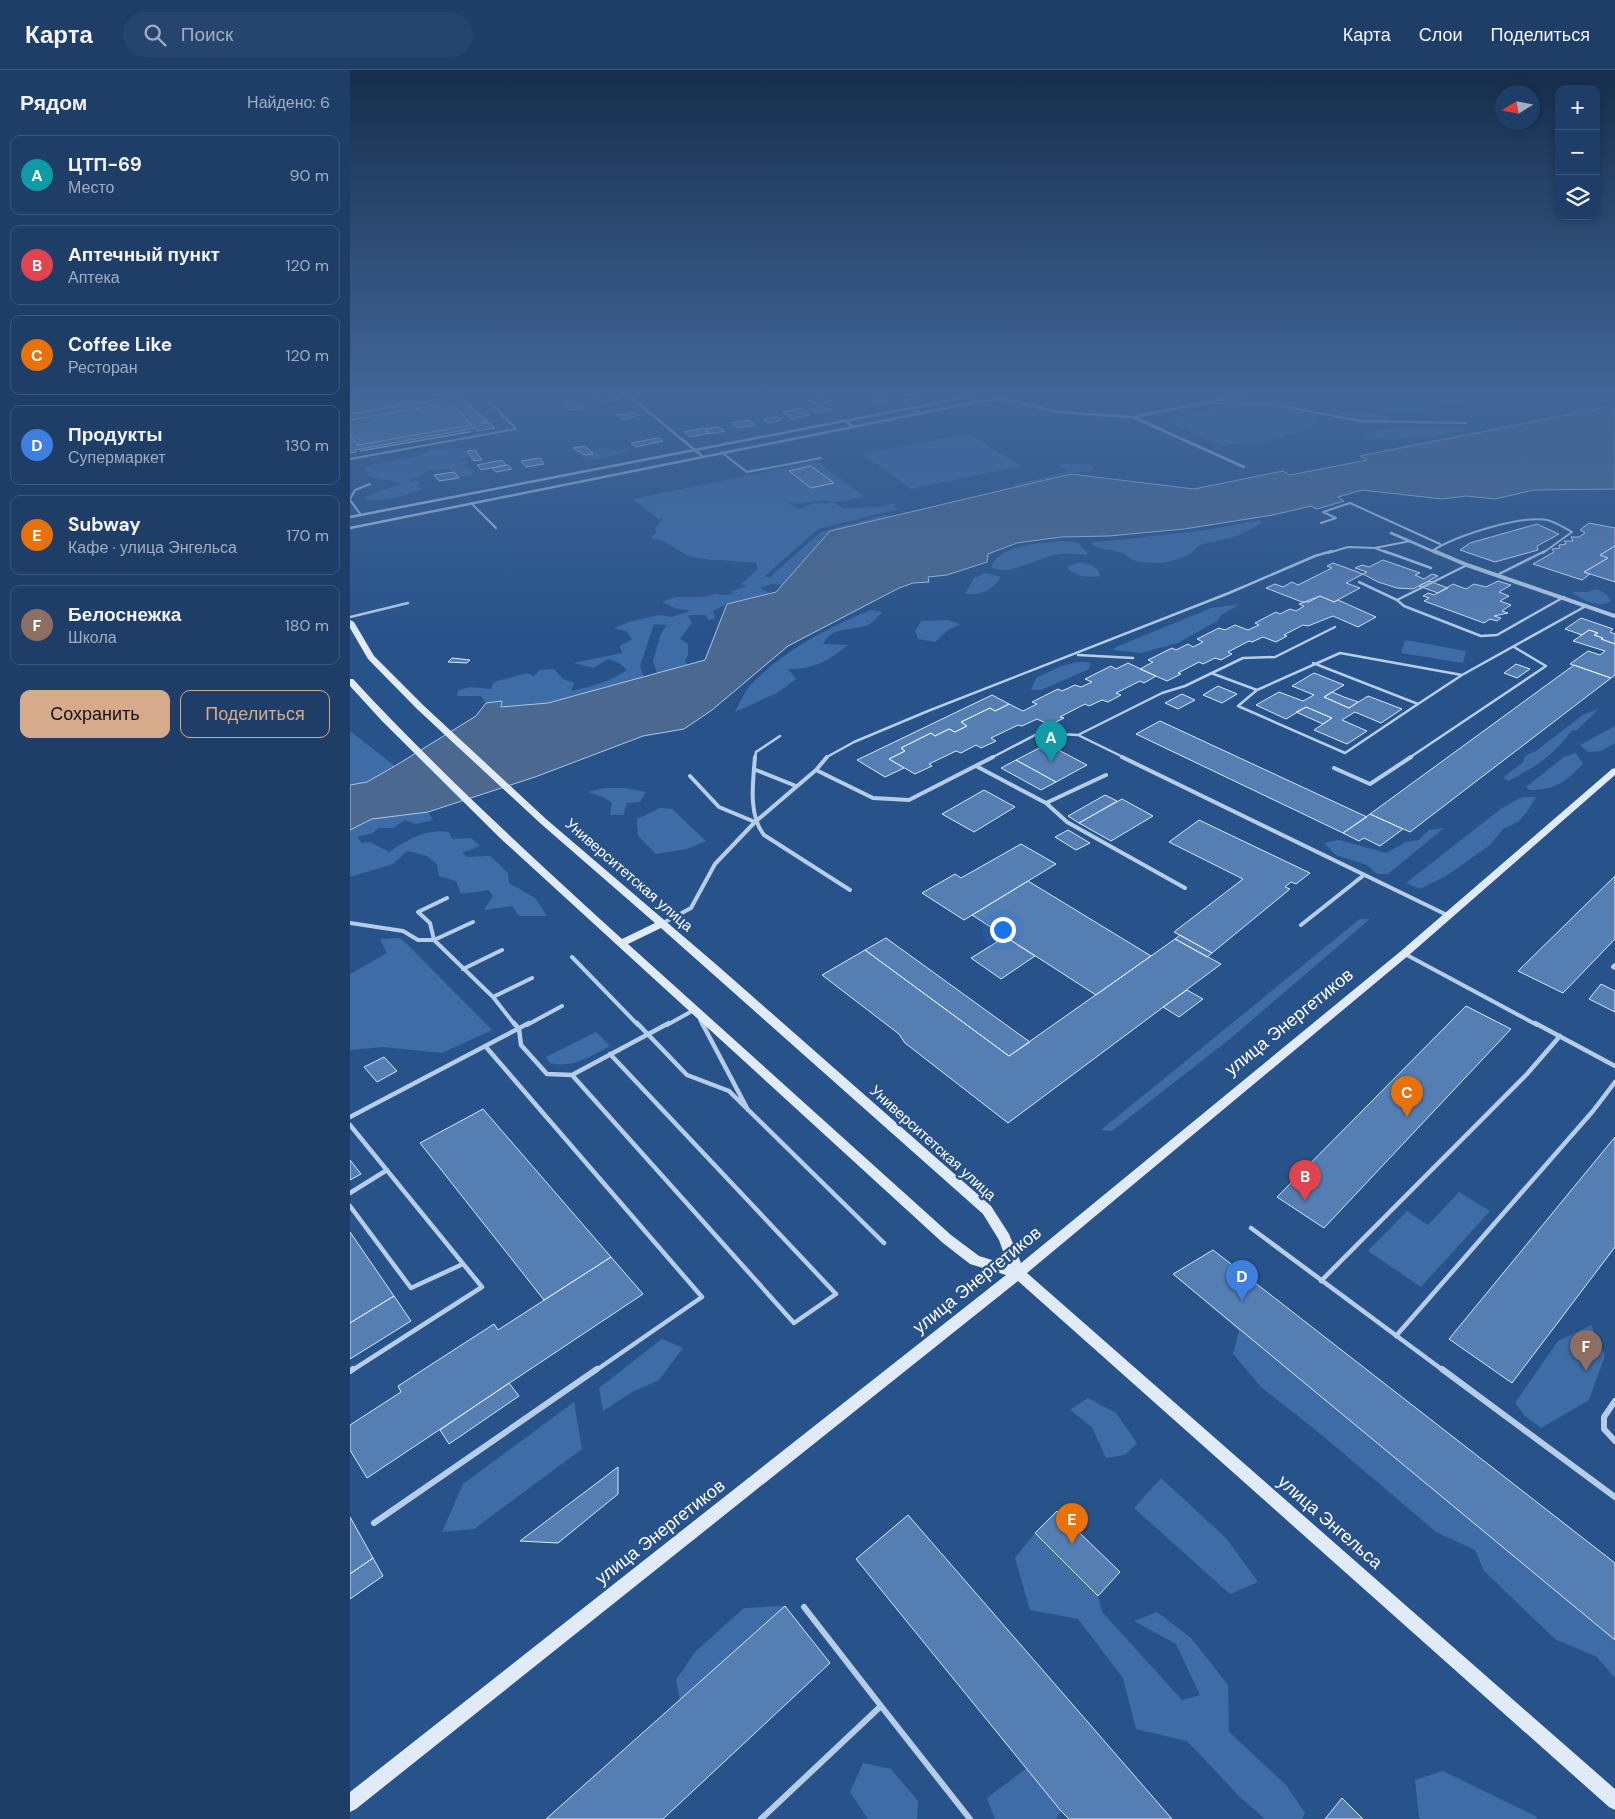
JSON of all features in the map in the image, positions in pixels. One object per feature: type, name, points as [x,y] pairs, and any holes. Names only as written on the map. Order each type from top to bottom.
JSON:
[{"type":"main road","name":"Университетская улица","points":[[350,622],[371,657],[420,708],[543,821],[662,923],[987,1210],[1005,1238],[1018,1272]]},
{"type":"main road","points":[[350,681],[385,719],[503,836],[947,1240],[975,1260],[1018,1272]]},
{"type":"main road","name":"улица Энергетиков","points":[[350,1803],[1018,1272],[1405,953],[1615,771]]},
{"type":"main road","points":[[622,944],[662,923]]},
{"type":"main road","name":"улица Энгельса","points":[[1018,1272],[1615,1800]]},
{"type":"street","points":[[350,517],[559,476]]},
{"type":"street","points":[[350,528],[606,476]]},
{"type":"street","points":[[1391,533],[1467,565],[1499,574],[1615,616]]},
{"type":"lane","points":[[362,515],[350,500],[355,490],[370,484]]},
{"type":"lane","points":[[471,503],[496,528]]},
{"type":"lane","points":[[1320,523],[1336,518],[1322,512],[1350,503],[1398,523],[1440,544]]},
{"type":"lane","points":[[1432,551],[1440,544],[1530,519],[1548,520],[1572,532],[1544,552],[1499,574]]},
{"type":"lane","points":[[662,923],[692,908],[715,864],[756,822],[816,770],[825,758],[854,742],[928,711],[1076,655],[1315,556],[1348,547],[1376,548],[1410,541]]},
{"type":"lane","points":[[1376,548],[1431,568]]},
{"type":"lane","points":[[1397,600],[1467,565]]},
{"type":"lane","points":[[1359,582],[1397,600],[1404,606],[1481,636],[1497,635],[1564,597]]},
{"type":"lane","points":[[350,617],[408,603]]},
{"type":"lane","points":[[1462,675],[1340,653],[1313,663],[1257,690],[1238,706],[1345,753],[1462,675],[1586,606]]},
{"type":"lane","points":[[1078,736],[1162,693],[1186,686],[1243,658],[1275,657],[1335,627]]},
{"type":"lane","points":[[1334,768],[1370,784],[1546,666],[1514,647]]},
{"type":"lane","points":[[1076,655],[1133,658]]},
{"type":"lane","points":[[1313,663],[1418,704]]},
{"type":"lane","points":[[1211,673],[1257,690]]},
{"type":"lane","points":[[816,770],[874,798],[909,800],[1039,733],[1078,736],[1447,916]]},
{"type":"lane","points":[[780,736],[756,752],[753,762],[756,770],[756,822],[764,835],[850,890]]},
{"type":"lane","points":[[976,766],[1046,803],[1067,822],[1185,888]]},
{"type":"lane","points":[[756,770],[796,786]]},
{"type":"lane","points":[[1046,803],[1106,775]]},
{"type":"lane","points":[[690,776],[719,807],[756,822]]},
{"type":"lane","points":[[1301,925],[1364,875]]},
{"type":"lane","points":[[447,898],[418,912],[430,923],[434,940],[493,997],[519,1029],[521,1046],[547,1074],[572,1075],[695,1010],[748,1110]]},
{"type":"lane","points":[[350,923],[403,932],[418,940],[434,940],[473,922]]},
{"type":"lane","points":[[463,969],[502,950]]},
{"type":"lane","points":[[1405,953],[1615,1066]]},
{"type":"lane","points":[[572,957],[646,1035],[688,1075],[729,1091],[884,1242]]},
{"type":"lane","points":[[493,997],[532,978]]},
{"type":"lane","points":[[350,1117],[562,1006]]},
{"type":"lane","points":[[1321,1281],[1527,1074],[1560,1036]]},
{"type":"lane","points":[[374,1523],[702,1297],[486,1046]]},
{"type":"lane","points":[[572,1075],[794,1323],[836,1294],[610,1054]]},
{"type":"lane","points":[[1396,1336],[1593,1111],[1615,1082]]},
{"type":"lane","points":[[350,1124],[482,1287],[350,1371]]},
{"type":"lane","points":[[350,1193],[387,1170]]},
{"type":"lane","points":[[350,1206],[411,1288],[463,1264]]},
{"type":"lane","points":[[1251,1228],[1615,1497]]},
{"type":"lane","points":[[1615,1401],[1604,1417],[1604,1429],[1615,1441]]},
{"type":"lane","points":[[804,1606],[970,1819]]},
{"type":"lane","points":[[761,1819],[881,1706]]},
{"type":"shaded area","points":[[368,476],[421,476],[409,479],[411,482],[422,480],[417,486],[424,489],[386,499],[371,500],[364,498],[401,484]]},
{"type":"shaded area","points":[[746,476],[836,476],[865,497],[831,503],[843,508],[879,507],[896,503],[894,507],[899,509],[818,529],[765,576],[769,578],[821,532],[884,515],[893,517],[830,531],[782,585],[771,584],[760,588],[770,593],[727,604],[713,611],[715,618],[709,620],[705,615],[688,615],[692,623],[680,639],[688,644],[688,655],[685,661],[687,665],[657,673],[653,661],[661,633],[667,625],[654,624],[640,666],[644,677],[548,703],[501,707],[502,701],[486,703],[481,696],[457,696],[458,690],[471,687],[491,689],[494,682],[527,673],[533,676],[540,670],[554,669],[563,679],[574,683],[571,691],[600,684],[627,670],[619,663],[608,659],[594,668],[573,663],[622,653],[620,646],[632,639],[626,631],[614,628],[629,622],[659,615],[672,617],[690,611],[675,608],[662,602],[675,597],[726,595],[735,593],[729,592],[747,586],[741,584],[758,569],[756,563],[696,558],[665,542],[653,539],[651,537],[656,533],[655,528],[663,519],[658,519],[633,499]],"holes":[[[826,500],[831,503],[813,503],[800,509],[786,502],[795,504]]]},
{"type":"shaded area","points":[[892,476],[976,476],[911,489]]},
{"type":"shaded area","points":[[1051,476],[1060,476],[1015,487],[1012,485]]},
{"type":"shaded area","points":[[1064,476],[1084,476],[1194,489],[1260,476],[1615,476],[1615,489],[1534,490],[1495,499],[1467,496],[1442,499],[1362,490],[1338,497],[1344,501],[1317,509],[1311,506],[1273,515],[1184,529],[1109,536],[1061,537],[1017,543],[988,554],[987,562],[947,575],[928,577],[929,582],[913,583],[899,588],[788,646],[712,710],[684,729],[643,736],[535,777],[428,812],[372,819],[350,830],[350,785],[367,782],[395,766],[476,716],[486,703],[502,701],[501,707],[548,703],[705,660],[727,604],[776,592],[830,531]]},
{"type":"shaded area","points":[[1260,520],[1262,523],[1238,536],[1199,545],[1186,556],[1169,562],[1141,562],[1133,560],[1122,553],[1100,548],[1090,543],[1206,530]]},
{"type":"shaded area","points":[[1060,541],[1077,542],[1088,554],[1052,556],[1006,570],[998,570],[991,567],[995,559],[1011,549],[1031,544]]},
{"type":"shaded area","points":[[1080,562],[1092,565],[1099,571],[1100,576],[1082,576],[1074,573],[1067,567]]},
{"type":"shaded area","points":[[985,573],[1001,577],[994,586],[982,593],[965,594],[974,578]]},
{"type":"shaded area","points":[[1597,589],[1607,595],[1611,601],[1596,604],[1572,592],[1587,592]]},
{"type":"shaded area","points":[[1240,604],[1221,615],[1217,621],[1178,643],[1141,653],[1113,650],[1116,647],[1211,608]]},
{"type":"shaded area","points":[[871,610],[882,612],[865,626],[833,633],[823,644],[848,645],[813,666],[788,669],[796,679],[777,693],[735,712],[748,688],[774,663],[821,633]]},
{"type":"shaded area","points":[[947,620],[961,624],[948,630],[935,642],[918,639],[915,631],[921,621]]},
{"type":"shaded area","points":[[1405,640],[1466,651],[1463,663],[1401,653]]},
{"type":"shaded area","points":[[1078,662],[1090,662],[1089,669],[1041,690],[1031,690],[1036,678],[1061,666]]},
{"type":"shaded area","points":[[1599,709],[1577,730],[1571,731],[1558,747],[1543,760],[1509,781],[1503,778],[1523,762],[1525,756],[1536,751],[1584,714]]},
{"type":"shaded area","points":[[1615,726],[1615,743],[1601,751],[1588,752],[1580,745]]},
{"type":"shaded area","points":[[350,731],[395,766],[367,782],[350,785]]},
{"type":"shaded area","points":[[1576,753],[1583,764],[1560,784],[1539,790],[1530,790],[1526,787],[1564,757]]},
{"type":"shaded area","points":[[605,788],[625,788],[646,792],[640,802],[627,803],[623,815],[610,815],[612,803],[603,797],[588,792]]},
{"type":"shaded area","points":[[1522,797],[1536,797],[1518,822],[1503,829],[1490,845],[1446,876],[1420,889],[1406,883],[1502,808]]},
{"type":"shaded area","points":[[660,808],[672,809],[706,841],[687,849],[656,854],[638,836],[637,819]]},
{"type":"shaded area","points":[[428,812],[433,820],[416,824],[405,820],[393,828],[379,828],[373,833],[357,837],[362,843],[370,842],[389,852],[410,839],[425,833],[441,831],[449,832],[452,839],[471,838],[480,846],[462,853],[467,857],[490,856],[508,873],[509,883],[535,898],[547,916],[519,916],[512,906],[484,910],[493,896],[488,890],[461,894],[456,881],[439,876],[437,864],[427,856],[407,851],[393,864],[350,877],[350,830],[372,819]]},
{"type":"shaded area","points":[[1444,828],[1388,874],[1377,874],[1367,865],[1336,855],[1324,843],[1339,840],[1386,853],[1406,842],[1419,840],[1429,830]]},
{"type":"shaded area","points":[[1360,919],[1370,919],[1231,1038],[1112,1131],[1101,1130]]},
{"type":"shaded area","points":[[400,938],[492,1030],[442,1053],[383,1047],[350,1050],[350,974],[387,953],[380,939]]},
{"type":"shaded area","points":[[596,1032],[610,1046],[574,1063],[550,1063],[546,1057]]},
{"type":"shaded area","points":[[1459,1192],[1490,1211],[1421,1287],[1368,1251],[1407,1211],[1428,1225]]},
{"type":"shaded area","points":[[1173,1274],[1615,1640],[1615,1678],[1597,1657],[1555,1639],[1484,1571],[1475,1550],[1436,1532],[1323,1436],[1261,1387],[1233,1354],[1239,1331]]},
{"type":"shaded area","points":[[1591,1325],[1605,1356],[1589,1400],[1541,1428],[1525,1416],[1515,1403],[1558,1341]]},
{"type":"shaded area","points":[[662,1339],[683,1348],[659,1380],[632,1392],[603,1411],[599,1388]]},
{"type":"shaded area","points":[[1088,1398],[1116,1413],[1137,1443],[1125,1455],[1106,1458],[1092,1427],[1070,1410]]},
{"type":"shaded area","points":[[574,1402],[582,1449],[474,1529],[442,1532],[463,1484]]},
{"type":"shaded area","points":[[1161,1478],[1226,1538],[1258,1582],[1230,1594],[1134,1508]]},
{"type":"shaded area","points":[[1035,1533],[1098,1596],[1102,1612],[1182,1700],[1200,1695],[1176,1644],[1134,1621],[1157,1612],[1191,1638],[1228,1685],[1229,1732],[1286,1785],[1305,1813],[1302,1819],[1265,1819],[1240,1797],[1187,1741],[1136,1729],[1123,1678],[1078,1619],[1030,1610],[1015,1558]]},
{"type":"shaded area","points":[[785,1606],[680,1700],[676,1680],[695,1652],[744,1608]]},
{"type":"shaded area","points":[[863,1763],[891,1769],[918,1801],[917,1819],[868,1819],[850,1792]]},
{"type":"shaded area","points":[[1027,1768],[1061,1811],[1056,1819],[995,1819],[987,1798]]},
{"type":"shaded area","points":[[1443,1771],[1538,1819],[1421,1819],[1419,1817],[1415,1780]]},
{"type":"building","points":[[435,476],[457,476],[459,478],[439,481]]},
{"type":"building","points":[[795,476],[824,476],[834,483],[811,488]]},
{"type":"building","points":[[1589,523],[1615,528],[1615,546],[1600,555],[1608,558],[1584,572],[1590,574],[1582,580],[1533,564],[1554,552],[1552,549],[1560,548],[1559,545],[1566,544],[1564,541],[1573,541],[1571,537],[1579,537],[1585,533],[1580,530]]},
{"type":"building","points":[[1537,524],[1559,534],[1537,546],[1538,550],[1495,562],[1460,550],[1470,543]]},
{"type":"building","points":[[1615,546],[1615,582],[1584,572],[1608,558],[1600,555]]},
{"type":"building","points":[[1383,560],[1420,573],[1415,575],[1424,579],[1432,574],[1438,576],[1413,589],[1397,588],[1378,582],[1363,574],[1367,572],[1355,568],[1362,565],[1369,567]]},
{"type":"building","points":[[1333,563],[1363,574],[1346,583],[1360,588],[1334,602],[1320,596],[1309,602],[1302,602],[1266,588],[1275,584],[1283,587],[1292,582],[1298,585],[1332,568],[1327,566]]},
{"type":"building","points":[[1429,581],[1448,588],[1438,593],[1419,586]]},
{"type":"building","points":[[1498,581],[1511,585],[1499,592],[1509,596],[1500,601],[1511,605],[1502,611],[1508,613],[1494,616],[1501,618],[1497,621],[1490,619],[1484,623],[1424,601],[1429,598],[1423,596],[1428,593],[1434,595],[1453,584],[1466,589],[1474,584],[1486,587]]},
{"type":"building","points":[[1320,596],[1334,602],[1338,600],[1376,617],[1358,627],[1333,616],[1308,626],[1303,625],[1284,635],[1287,636],[1276,642],[1263,637],[1252,642],[1249,641],[1228,652],[1232,654],[1221,660],[1215,658],[1203,664],[1199,662],[1167,681],[1140,669],[1153,662],[1148,660],[1172,648],[1176,650],[1188,644],[1193,647],[1203,642],[1197,639],[1219,628],[1225,630],[1235,625],[1248,630],[1259,625],[1255,623],[1276,612],[1280,614],[1290,609],[1296,611],[1304,606],[1299,604]]},
{"type":"building","points":[[1581,618],[1613,629],[1610,632],[1615,634],[1615,644],[1601,639],[1603,638],[1594,635],[1598,633],[1589,630],[1582,635],[1565,629]]},
{"type":"building","points":[[1589,630],[1598,633],[1594,635],[1603,638],[1601,639],[1615,644],[1615,675],[1611,678],[1570,664],[1588,651],[1600,655],[1605,651],[1573,641]]},
{"type":"building","points":[[452,658],[470,660],[467,663],[448,662]]},
{"type":"building","points":[[1128,663],[1156,676],[1144,683],[1140,681],[1116,693],[1121,695],[1108,702],[1102,700],[1089,706],[1085,704],[1060,717],[1064,718],[1050,725],[1037,719],[1022,726],[1018,725],[991,738],[996,741],[981,748],[976,745],[961,753],[956,751],[929,764],[932,766],[915,774],[889,759],[905,751],[901,748],[931,733],[935,736],[949,729],[955,732],[967,726],[961,722],[990,708],[995,711],[1009,704],[1023,711],[1037,704],[1032,702],[1058,689],[1062,691],[1075,685],[1081,687],[1092,682],[1085,679],[1111,666],[1116,669]]},
{"type":"building","points":[[1516,664],[1530,669],[1517,678],[1504,673]]},
{"type":"building","points":[[1574,665],[1611,678],[1410,832],[1370,814]]},
{"type":"building","points":[[1314,673],[1344,685],[1324,697],[1349,708],[1368,696],[1402,709],[1381,723],[1355,712],[1342,720],[1367,731],[1347,744],[1314,730],[1332,718],[1306,707],[1286,719],[1256,705],[1279,692],[1303,701],[1314,695],[1292,686]]},
{"type":"building","points":[[1218,686],[1237,694],[1222,703],[1203,695]]},
{"type":"building","points":[[1332,692],[1358,702],[1349,708],[1324,697]]},
{"type":"building","points":[[1182,694],[1195,700],[1178,709],[1165,703]]},
{"type":"building","points":[[992,695],[1009,704],[995,711],[990,708],[961,722],[967,726],[955,732],[949,729],[935,736],[931,733],[901,748],[905,751],[889,759],[904,768],[885,777],[857,760]]},
{"type":"building","points":[[1306,707],[1332,718],[1323,724],[1296,712]]},
{"type":"building","points":[[1160,721],[1367,817],[1343,833],[1136,734]]},
{"type":"building","points":[[1047,744],[1087,765],[1056,782],[1016,760]]},
{"type":"building","points":[[1016,760],[1056,782],[1041,790],[1001,768]]},
{"type":"building","points":[[984,790],[1015,807],[974,832],[942,814]]},
{"type":"building","points":[[1105,795],[1117,801],[1079,823],[1068,816]]},
{"type":"building","points":[[1122,799],[1153,816],[1111,841],[1079,823]]},
{"type":"building","points":[[1370,814],[1403,829],[1380,846],[1364,838],[1359,841],[1343,833]]},
{"type":"building","points":[[1199,820],[1310,873],[1296,884],[1291,882],[1285,887],[1290,889],[1212,953],[1174,932],[1243,879],[1169,842]]},
{"type":"building","points":[[1068,830],[1090,843],[1076,850],[1055,837]]},
{"type":"building","points":[[1021,844],[1056,864],[964,920],[922,893],[955,874],[961,878]]},
{"type":"building","points":[[1615,876],[1615,939],[1563,993],[1518,971]]},
{"type":"building","points":[[1028,881],[1151,956],[1096,995],[972,915]]},
{"type":"building","points":[[1180,935],[1212,953],[1207,957],[1175,939]]},
{"type":"building","points":[[1005,937],[1035,956],[1001,979],[971,958]]},
{"type":"building","points":[[886,938],[1030,1042],[1009,1056],[865,950]]},
{"type":"building","points":[[1175,939],[1221,964],[1008,1123],[905,1043],[899,1034],[822,975],[865,950],[1009,1056]]},
{"type":"building","points":[[1601,984],[1615,991],[1615,1012],[1589,999]]},
{"type":"building","points":[[1187,990],[1203,999],[1179,1017],[1163,1007]]},
{"type":"building","points":[[1466,1006],[1511,1029],[1324,1228],[1277,1197]]},
{"type":"building","points":[[384,1057],[397,1071],[377,1082],[364,1067]]},
{"type":"building","points":[[483,1109],[611,1257],[544,1300],[420,1143]]},
{"type":"building","points":[[1615,1137],[1615,1247],[1512,1383],[1449,1339]]},
{"type":"building","points":[[350,1160],[361,1174],[350,1180]]},
{"type":"building","points":[[350,1232],[394,1296],[350,1323]]},
{"type":"building","points":[[1213,1250],[1615,1563],[1615,1640],[1173,1274]]},
{"type":"building","points":[[611,1257],[643,1294],[367,1478],[350,1450],[350,1425],[401,1392],[398,1386],[494,1324],[498,1330]]},
{"type":"building","points":[[394,1296],[411,1321],[350,1359],[350,1323]]},
{"type":"building","points":[[509,1383],[519,1396],[449,1444],[440,1430]]},
{"type":"building","points":[[618,1467],[618,1494],[558,1543],[520,1541]]},
{"type":"building","points":[[1057,1511],[1120,1572],[1098,1596],[1035,1533]]},
{"type":"building","points":[[908,1515],[1172,1819],[1069,1819],[1061,1811],[856,1559]]},
{"type":"building","points":[[350,1517],[373,1558],[350,1574]]},
{"type":"building","points":[[373,1558],[383,1576],[350,1599],[350,1574]]},
{"type":"building","points":[[785,1606],[830,1663],[663,1819],[546,1819]]},
{"type":"building","points":[[1342,1798],[1363,1819],[1325,1819]]},
{"type":"place","name":"ЦТП-69","points":[[1051,762]]},
{"type":"place","name":"Coffee Like","points":[[1407,1117]]},
{"type":"place","name":"Аптечный пункт","points":[[1305,1201]]},
{"type":"place","name":"Продукты","points":[[1242,1301]]},
{"type":"place","name":"Белоснежка","points":[[1586,1371]]},
{"type":"place","name":"Subway","points":[[1072,1544]]}]
